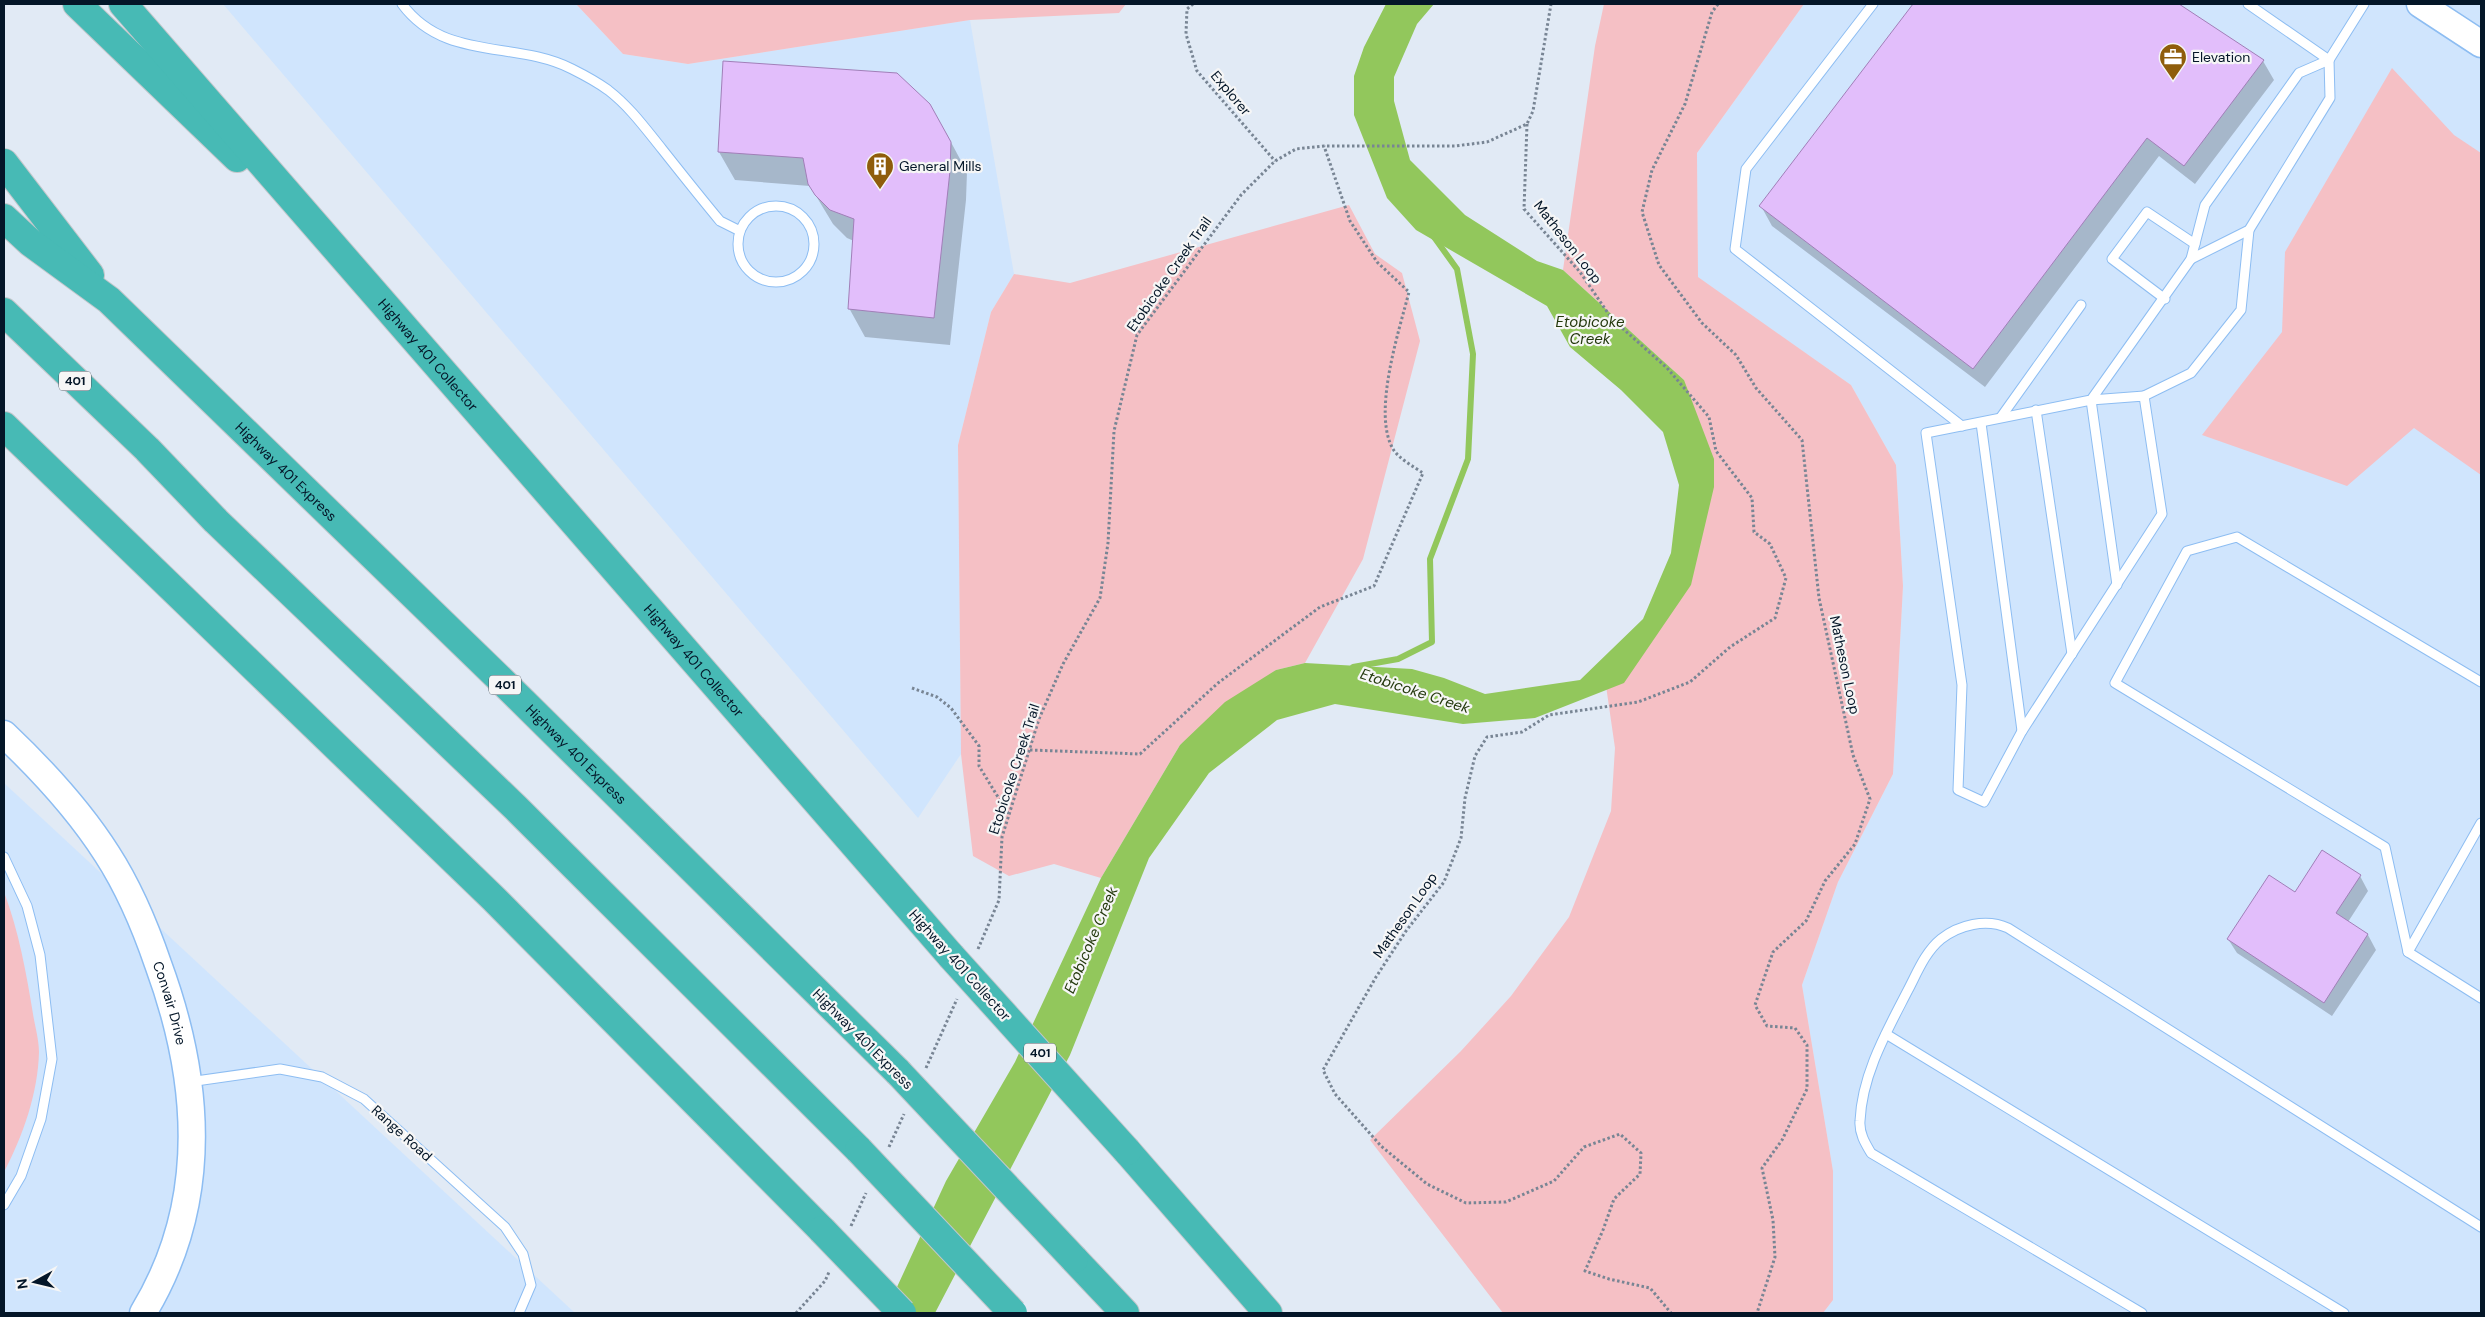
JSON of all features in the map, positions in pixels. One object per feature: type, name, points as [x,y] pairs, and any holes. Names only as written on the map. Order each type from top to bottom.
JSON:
[{"type":"highway","points":[[77,4],[347,263]]},
{"type":"highway","name":"Highway 401 Collector","points":[[124,4],[347,263],[951,956],[1127,1151],[1268,1313]]},
{"type":"highway","points":[[4,163],[109,300]]},
{"type":"highway","name":"Highway 401 Express","points":[[4,218],[31,242],[109,300],[502,682],[898,1072],[1126,1313]]},
{"type":"highway","name":"401","points":[[4,312],[147,449],[216,522],[516,808],[858,1150],[1013,1313]]},
{"type":"highway","points":[[4,426],[493,898],[902,1313]]},
{"type":"street","points":[[2420,4],[2481,44]]},
{"type":"street","name":"Convair Drive","points":[[4,734],[74,808],[120,874],[147,932],[172,1000],[182,1037],[188,1082],[192,1155],[182,1225],[169,1263],[142,1313]]},
{"type":"lane","points":[[402,4],[410,14],[446,39],[490,51],[530,54],[570,68],[607,90],[632,112],[720,221],[740,230]]},
{"type":"lane","points":[[1873,4],[1746,170],[1735,248],[1962,426]]},
{"type":"lane","points":[[2248,4],[2329,60]]},
{"type":"lane","points":[[2144,396],[2162,514],[2022,731],[1984,802],[1958,790],[1962,685],[1926,434],[1981,423],[2000,417],[2091,400],[2144,396],[2192,372],[2241,310],[2249,230],[2330,98],[2329,60],[2364,4]]},
{"type":"lane","points":[[2116,585],[2091,400],[2165,299],[2191,259],[2205,205],[2299,73],[2329,60]]},
{"type":"lane","points":[[780,206],[792,210],[802,217],[810,227],[813,239],[808,263],[795,276],[778,282],[765,280],[754,275],[745,266],[740,255],[738,243],[740,230],[746,220],[756,211],[767,207],[780,206]]},
{"type":"lane","points":[[2165,299],[2112,259],[2147,212],[2196,244]]},
{"type":"lane","points":[[2191,259],[2249,230]]},
{"type":"lane","points":[[2000,417],[2081,305]]},
{"type":"lane","points":[[2036,410],[2072,654]]},
{"type":"lane","points":[[1981,423],[2022,731]]},
{"type":"lane","points":[[2481,682],[2237,537],[2187,551],[2115,682],[2385,846],[2408,952],[2481,998]]},
{"type":"lane","points":[[2408,952],[2481,823]]},
{"type":"lane","points":[[4,857],[27,906],[40,955],[52,1059],[42,1119],[21,1176],[4,1205]]},
{"type":"lane","points":[[2142,1313],[1871,1153],[1863,1139],[1860,1123],[1864,1091],[1886,1034],[1925,957],[1939,940],[1953,930],[1972,925],[1997,923],[2481,1227]]},
{"type":"lane","points":[[1886,1034],[2344,1313]]},
{"type":"lane","name":"Range Road","points":[[188,1082],[280,1070],[322,1077],[364,1099],[505,1227],[523,1254],[531,1285],[519,1313]]},
{"type":"path","name":"Explorer","points":[[1193,4],[1187,9],[1186,34],[1197,71],[1275,161]]},
{"type":"path","points":[[1527,124],[1533,111],[1551,4]]},
{"type":"path","name":"Matheson Loop","points":[[1718,4],[1712,12],[1685,104],[1652,170],[1642,212],[1659,265],[1702,323],[1736,355],[1756,388],[1802,440],[1820,598],[1853,755],[1870,799],[1855,844],[1825,881],[1806,921],[1773,952],[1755,1005],[1767,1026],[1795,1028],[1807,1044],[1807,1089],[1782,1140],[1762,1168],[1774,1220],[1775,1257],[1756,1313]]},
{"type":"path","name":"Etobicoke Creek Trail","points":[[998,900],[1002,837],[1039,719],[1064,664],[1100,598],[1108,543],[1114,431],[1137,335],[1241,195],[1275,161],[1296,149],[1324,146],[1455,146],[1487,142],[1527,124]]},
{"type":"path","name":"Matheson Loop","points":[[1527,124],[1524,208],[1580,272],[1612,319],[1668,368],[1709,417],[1716,451],[1752,498],[1754,532],[1770,544],[1786,578],[1775,618],[1730,647],[1690,682],[1638,702],[1549,715],[1522,732],[1488,737],[1475,756],[1466,798],[1461,838],[1444,882],[1406,931],[1376,977],[1324,1070],[1335,1094],[1381,1146],[1427,1184],[1466,1203],[1506,1202],[1554,1182],[1584,1147],[1620,1134],[1641,1154],[1640,1174],[1614,1200],[1585,1271],[1650,1288],[1671,1313]]},
{"type":"path","points":[[1030,750],[1140,754],[1218,683],[1320,606],[1374,586],[1423,473],[1393,450],[1385,420],[1389,370],[1409,292],[1377,262],[1350,221],[1324,146]]},
{"type":"path","points":[[912,688],[937,696],[951,708],[979,746],[979,766],[1009,815]]},
{"type":"shaded area","points":[[223,4],[576,4],[623,54],[688,64],[970,20],[1014,274],[991,312],[958,445],[961,754],[918,818]]},
{"type":"shaded area","points":[[576,4],[1126,4],[1119,13],[970,20],[688,64],[623,54]]},
{"type":"shaded area","points":[[1604,4],[1804,4],[1697,153],[1698,277],[1851,385],[1896,465],[1903,586],[1893,774],[1838,882],[1802,985],[1833,1171],[1833,1300],[1823,1313],[1503,1313],[1370,1140],[1461,1051],[1511,996],[1569,917],[1611,811],[1615,748],[1604,672],[1691,585],[1684,380],[1563,270],[1595,46]]},
{"type":"shaded area","points":[[1804,4],[2481,4],[2481,1313],[1823,1313],[1833,1300],[1833,1171],[1802,985],[1838,882],[1893,774],[1903,586],[1896,465],[1851,385],[1698,278],[1697,153]]},
{"type":"shaded area","points":[[2392,68],[2454,135],[2481,153],[2481,475],[2414,428],[2347,486],[2202,435],[2282,332],[2285,252]]},
{"type":"shaded area","points":[[1349,205],[1375,254],[1402,273],[1420,341],[1363,559],[1305,663],[1276,670],[1180,745],[1101,878],[1054,864],[1009,876],[973,856],[961,754],[958,445],[991,312],[1014,274],[1070,283]]},
{"type":"shaded area","points":[[4,783],[575,1313],[4,1313]]},
{"type":"shaded area","points":[[4,892],[22,952],[39,1052],[36,1083],[28,1114],[4,1172]]},
{"type":"water","name":"Etobicoke Creek","points":[[1386,4],[1434,4],[1417,24],[1394,77],[1394,101],[1410,160],[1465,215],[1537,261],[1563,270],[1684,380],[1714,459],[1714,487],[1691,585],[1624,683],[1535,718],[1463,724],[1335,704],[1277,720],[1209,773],[1149,858],[1070,1055],[935,1313],[885,1313],[946,1181],[1015,1062],[1101,878],[1180,745],[1225,702],[1276,670],[1305,663],[1412,669],[1444,678],[1485,694],[1580,680],[1643,619],[1671,553],[1679,485],[1663,432],[1621,390],[1570,347],[1547,306],[1416,230],[1387,198],[1354,115],[1354,76],[1364,47]]},
{"type":"building","points":[[1913,4],[2179,4],[2264,60],[2184,166],[2147,138],[1973,369],[1759,206]]},
{"type":"building","name":"General Mills","points":[[723,61],[897,73],[930,104],[951,142],[950,171],[934,318],[848,309],[854,219],[830,210],[815,195],[808,184],[803,158],[718,152]]},
{"type":"building","points":[[2322,850],[2361,875],[2336,913],[2368,934],[2324,1003],[2227,939],[2269,875],[2295,892]]},
{"type":"waterway","points":[[1353,667],[1398,659],[1432,642],[1430,559],[1468,459],[1473,354],[1457,269],[1434,237]]},
{"type":"place","name":"Elevation","points":[[2173,81]]},
{"type":"place","name":"General Mills","points":[[880,190]]}]
